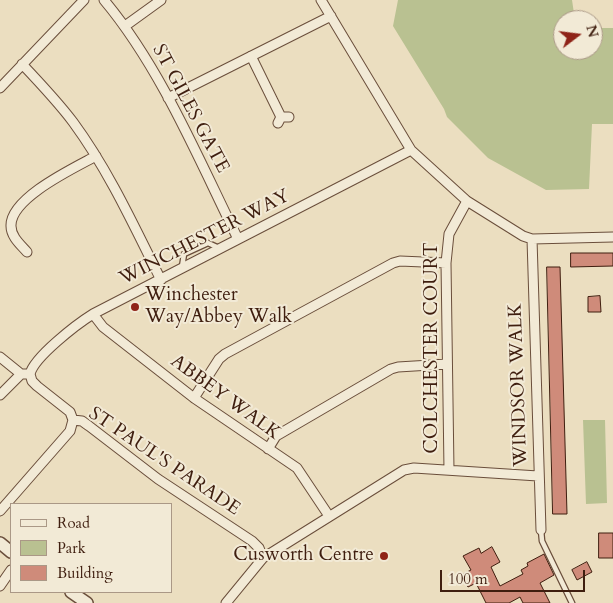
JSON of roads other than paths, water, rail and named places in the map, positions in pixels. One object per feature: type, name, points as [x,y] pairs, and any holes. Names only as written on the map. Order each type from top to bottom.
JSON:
[{"type":"street","points":[[0,88],[84,0]]},
{"type":"street","name":"ST GILES GATE","points":[[104,0],[125,26],[168,98],[238,240]]},
{"type":"street","points":[[125,26],[161,0]]},
{"type":"street","points":[[322,0],[411,150],[467,201],[532,239],[613,237]]},
{"type":"street","points":[[168,98],[331,16]]},
{"type":"street","points":[[251,56],[283,119]]},
{"type":"street","points":[[22,64],[55,100],[96,156],[119,196],[161,280]]},
{"type":"street","name":"WINCHESTER WAY","points":[[0,395],[26,374],[34,364],[77,324],[93,314],[411,150]]},
{"type":"street","points":[[29,253],[14,237],[10,227],[13,215],[18,207],[47,184],[96,156]]},
{"type":"street","name":"COLCHESTER COURT","points":[[449,470],[446,263],[448,234],[467,201]]},
{"type":"street","name":"WINDSOR WALK","points":[[532,239],[541,530]]},
{"type":"street","points":[[194,398],[219,358],[393,263],[400,261],[446,263]]},
{"type":"street","name":"ABBEY WALK","points":[[93,314],[103,328],[194,398],[298,468],[329,516]]},
{"type":"street","name":"ST PAUL'S PARADE","points":[[0,358],[26,374],[37,386],[70,412],[73,420],[82,421],[158,479],[252,541],[259,548],[263,558]]},
{"type":"street","points":[[268,449],[276,436],[391,369],[447,364]]},
{"type":"street","points":[[0,511],[70,431],[73,420]]},
{"type":"street","points":[[226,603],[263,558],[404,470],[414,468],[538,476]]},
{"type":"street","points":[[0,586],[10,571]]},
{"type":"street","points":[[72,593],[88,603]]},
{"type":"lane","points":[[541,530],[542,541],[572,603]]},
{"type":"place","name":"Winchester Way/Abbey Walk","points":[[135,307]]},
{"type":"place","name":"Cusworth Centre","points":[[384,556]]}]
